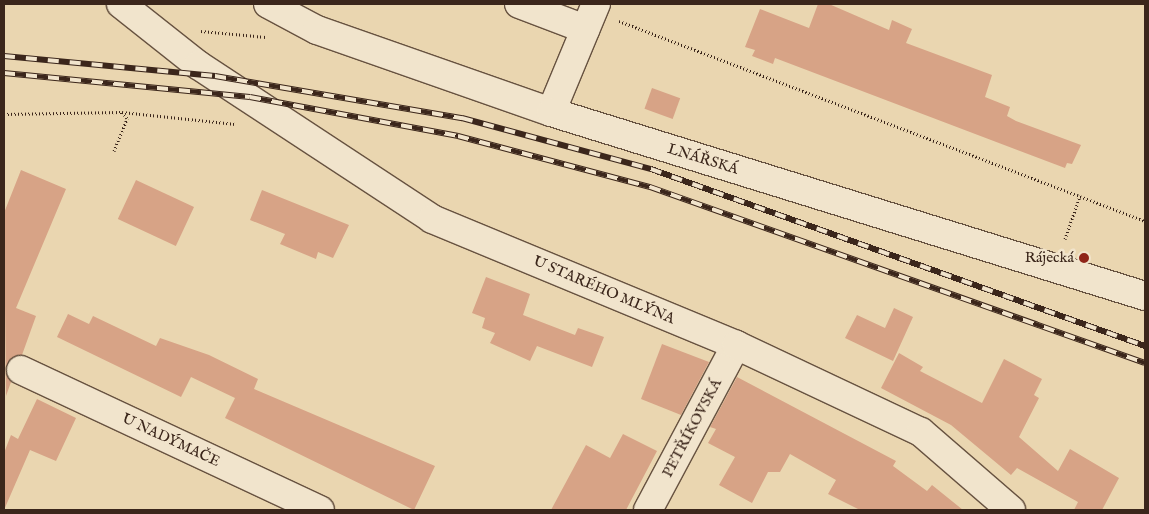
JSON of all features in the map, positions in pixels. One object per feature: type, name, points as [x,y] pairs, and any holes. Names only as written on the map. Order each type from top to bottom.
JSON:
[{"type":"street","name":"U STARÉHO MLÝNA","points":[[121,4],[198,65],[432,219],[736,345],[921,432],[1012,510]]},
{"type":"street","name":"LNÁŘSKÁ","points":[[268,4],[317,30],[551,112],[1145,296]]},
{"type":"street","points":[[519,4],[591,15],[551,112]]},
{"type":"street","name":"PETŘÍKOVSKÁ","points":[[648,510],[736,345]]},
{"type":"street","name":"U NADÝMAČE","points":[[21,370],[320,510]]},
{"type":"path","points":[[591,15],[1145,221]]},
{"type":"path","points":[[172,45],[205,29],[271,37]]},
{"type":"path","points":[[114,151],[127,118],[122,112]]},
{"type":"path","points":[[4,114],[122,112],[170,118]]},
{"type":"path","points":[[1065,239],[1080,196]]},
{"type":"building","points":[[818,4],[829,4],[889,30],[892,20],[912,29],[906,43],[992,75],[985,97],[1010,107],[1007,116],[1016,121],[1081,145],[1072,164],[1067,163],[1065,168],[775,58],[773,64],[752,56],[755,50],[745,47],[760,9],[809,28]]},
{"type":"building","points":[[652,88],[680,98],[673,119],[644,109]]},
{"type":"building","points":[[21,170],[66,189],[16,308],[36,316],[22,355],[7,364],[11,382],[6,396],[4,213]]},
{"type":"building","points":[[136,180],[194,207],[176,246],[118,219]]},
{"type":"building","points":[[262,190],[349,225],[333,258],[318,252],[316,259],[280,244],[285,234],[250,220]]},
{"type":"building","points":[[486,277],[530,294],[523,315],[575,335],[578,328],[604,337],[592,367],[537,346],[530,361],[490,343],[495,333],[482,328],[485,318],[472,313]]},
{"type":"building","points":[[894,308],[913,317],[893,361],[845,338],[857,315],[885,328]]},
{"type":"building","points":[[68,314],[89,324],[93,316],[156,346],[160,338],[209,355],[258,379],[254,389],[435,466],[414,510],[225,418],[235,398],[191,377],[181,397],[57,337]]},
{"type":"building","points":[[662,344],[709,362],[681,415],[641,399]]},
{"type":"building","points":[[899,353],[923,367],[920,371],[982,403],[1004,359],[1042,379],[1034,395],[1039,398],[1019,437],[1058,471],[1070,449],[1119,478],[1102,510],[1074,510],[1078,502],[1017,468],[1011,475],[951,425],[881,388]]},
{"type":"building","points":[[737,377],[896,461],[893,466],[927,491],[932,485],[963,510],[860,510],[828,494],[836,480],[790,454],[780,472],[768,472],[752,503],[719,485],[735,457],[708,443],[716,429],[710,427]]},
{"type":"building","points":[[37,399],[76,418],[56,461],[30,450],[4,510],[4,453],[11,435],[18,439]]},
{"type":"building","points":[[623,434],[657,451],[626,510],[551,510],[586,445],[610,458]]},
{"type":"railway","points":[[4,56],[215,76],[462,118],[651,169],[1145,346]]},
{"type":"railway","points":[[4,73],[250,97],[458,136],[650,187],[1145,363]]},
{"type":"place","name":"Rájecká","points":[[1084,258]]}]
